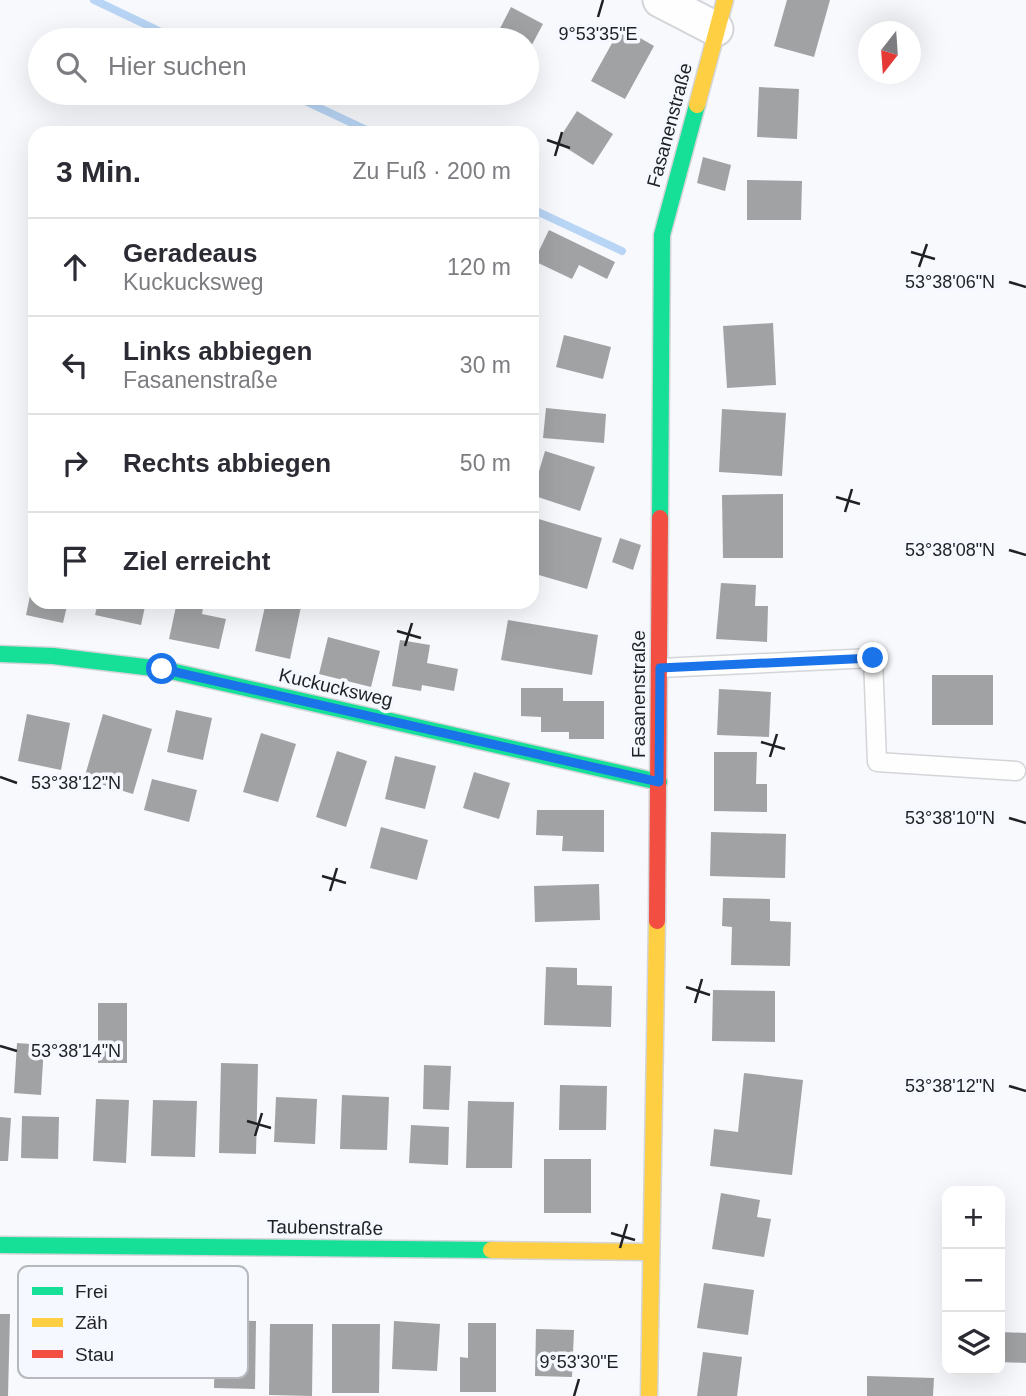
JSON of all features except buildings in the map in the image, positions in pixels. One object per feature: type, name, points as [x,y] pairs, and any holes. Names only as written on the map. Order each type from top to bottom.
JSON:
[{"type":"street","points":[[660,0],[720,15]]},
{"type":"street","name":"Fasanenstraße","points":[[649,1396],[659,782],[662,235],[720,15]]},
{"type":"street","name":"Kuckucksweg","points":[[0,654],[52,656],[162,669],[659,782]]},
{"type":"street","name":"Taubenstraße","points":[[0,1245],[650,1252]]},
{"type":"lane","points":[[660,668],[873,658],[877,762],[1016,771]]},
{"type":"waterway","points":[[94,0],[153,28]]},
{"type":"waterway","points":[[314,105],[358,126]]},
{"type":"waterway","points":[[539,212],[622,251]]},
{"type":"traffic: fast","points":[[660,518],[662,235],[697,105]]},
{"type":"traffic: fast","points":[[0,654],[53,656],[162,669],[659,782]]},
{"type":"traffic: fast","points":[[0,1245],[491,1250]]},
{"type":"traffic: slow","points":[[697,105],[725,0]]},
{"type":"traffic: slow","points":[[649,1396],[657,921]]},
{"type":"traffic: slow","points":[[491,1250],[650,1252]]},
{"type":"traffic: jam","points":[[657,921],[660,518]]},
{"type":"route","points":[[162,669],[659,782],[660,668],[873,658]]}]
